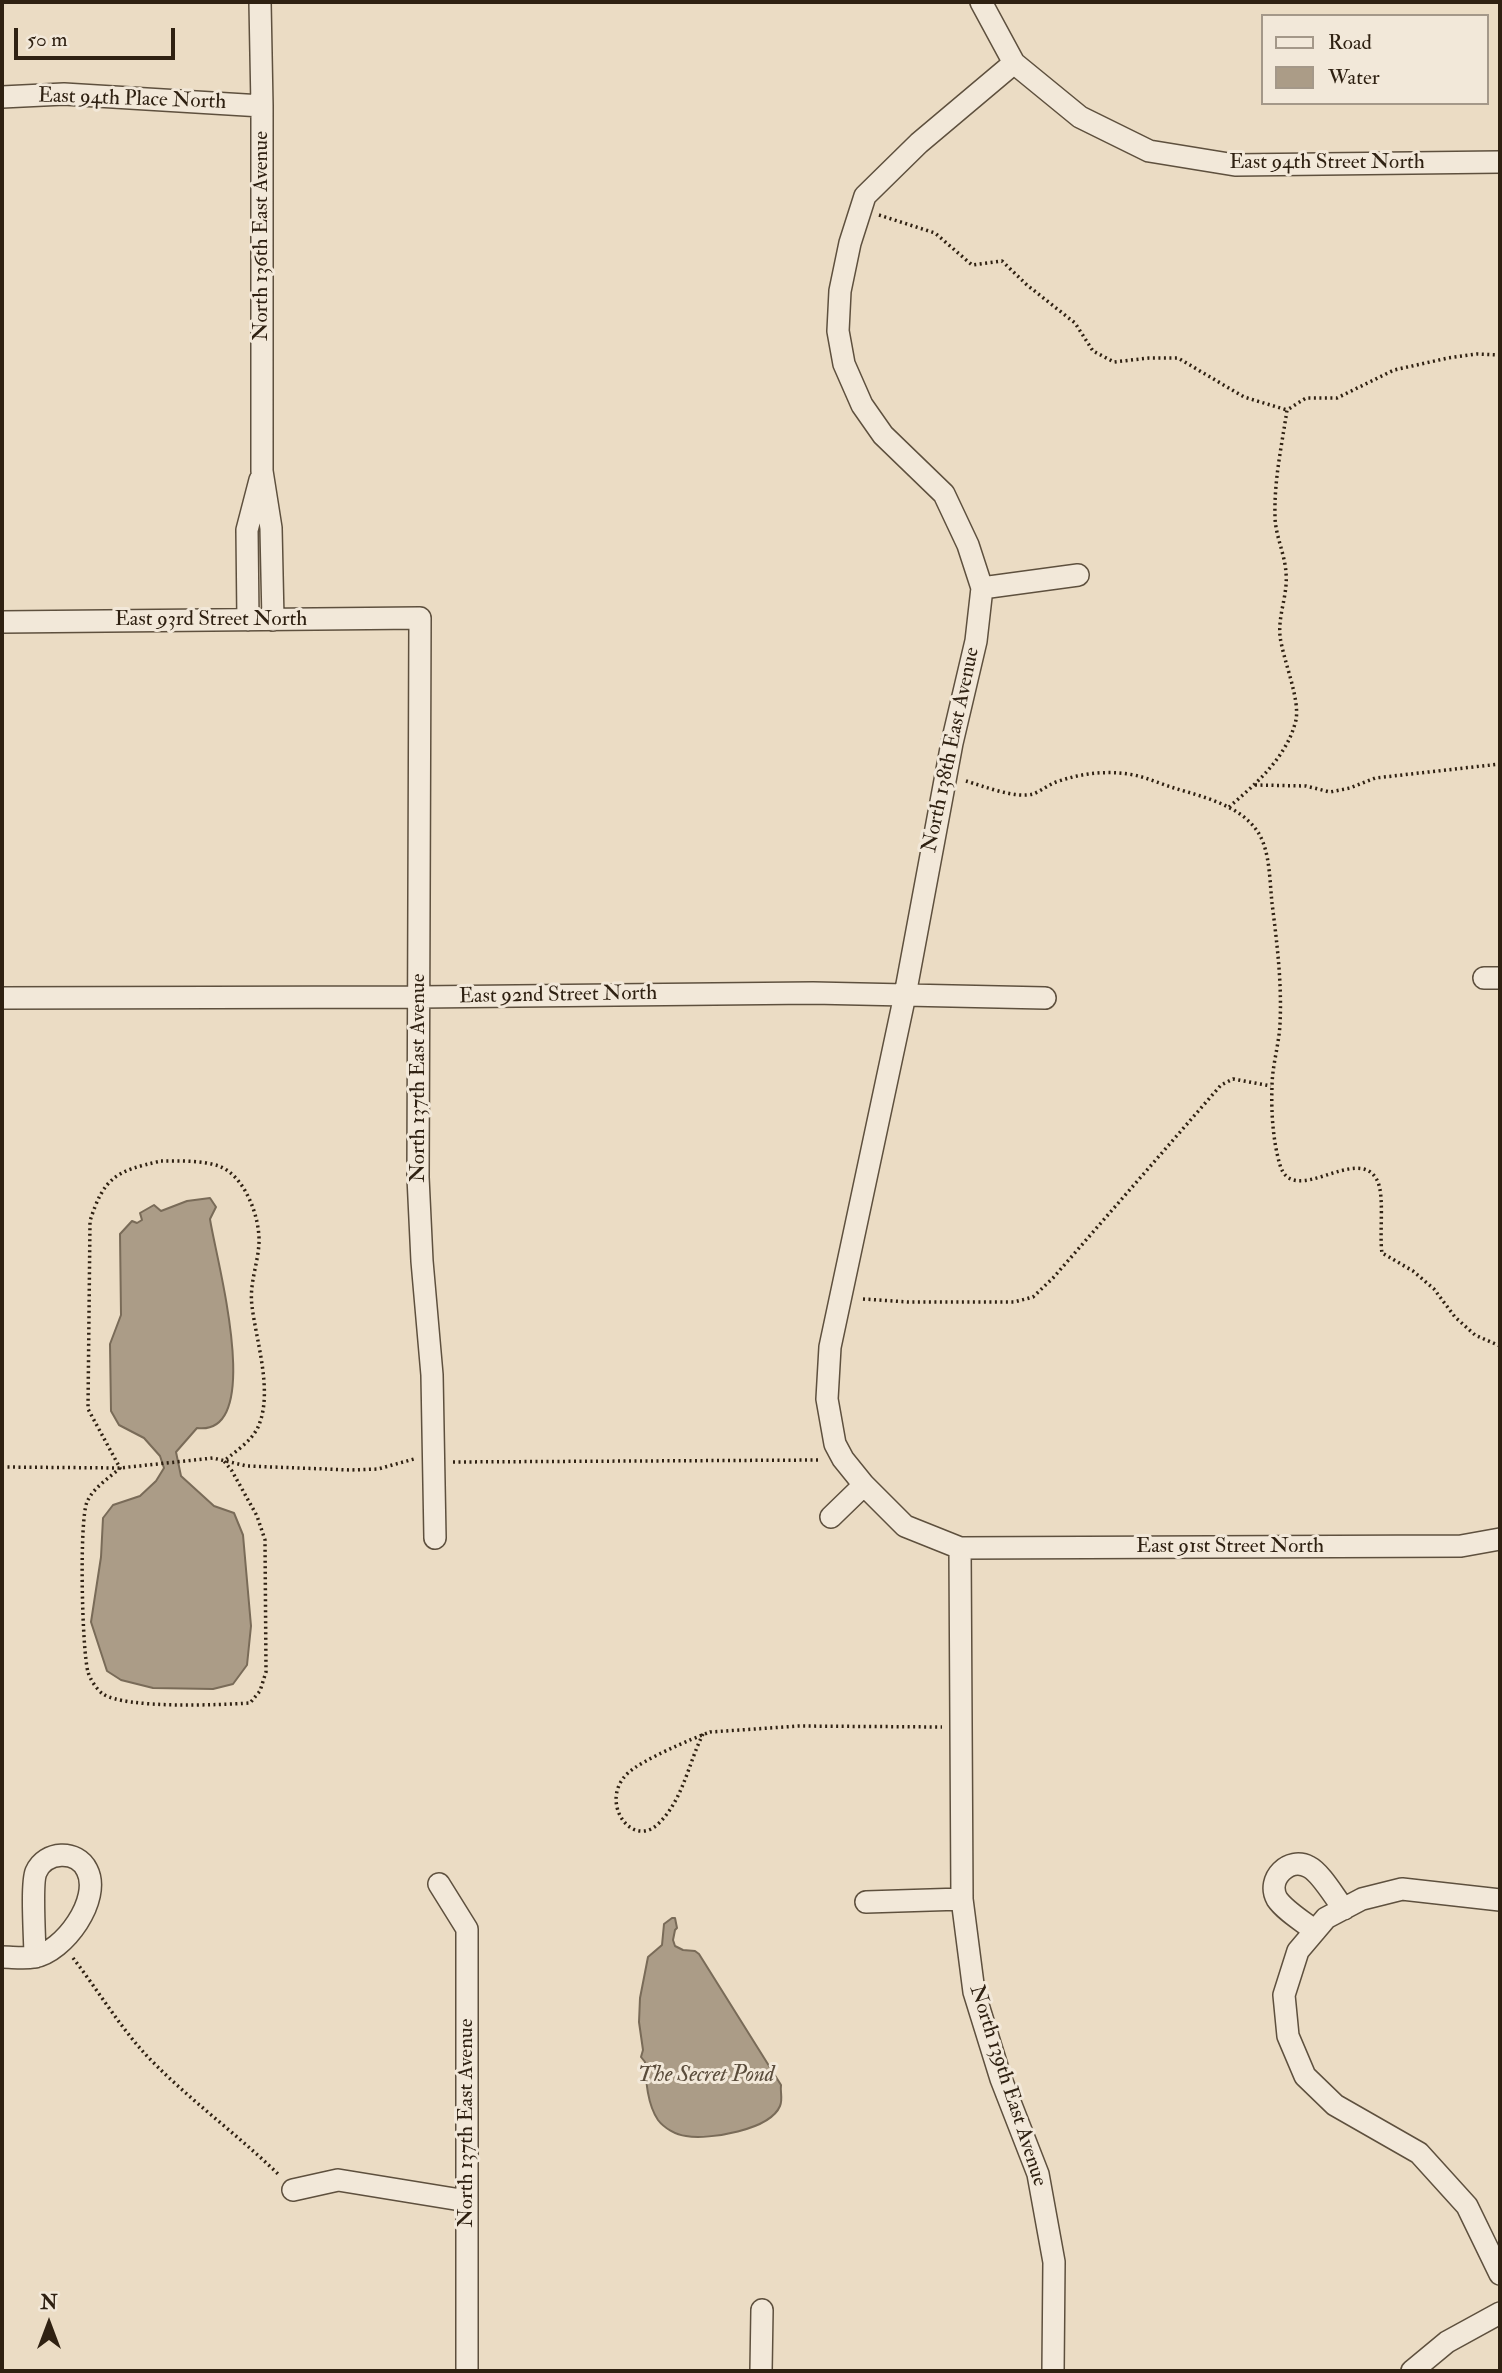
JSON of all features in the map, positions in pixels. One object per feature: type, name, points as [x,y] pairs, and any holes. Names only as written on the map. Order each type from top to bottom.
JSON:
[{"type":"street","name":"North 136th East Avenue","points":[[260,2],[262,471],[271,528],[272,620]]},
{"type":"street","points":[[981,2],[1014,63]]},
{"type":"street","name":"East 94th Street North","points":[[1014,63],[1080,117],[1149,151],[1235,165],[1500,162]]},
{"type":"street","name":"North 138th East Avenue","points":[[960,1548],[905,1526],[864,1485],[843,1459],[835,1444],[827,1399],[830,1347],[839,1298],[905,995],[945,776],[976,641],[982,588],[968,545],[944,494],[883,435],[862,405],[844,364],[838,331],[840,291],[859,210],[865,196],[919,143],[1014,63]]},
{"type":"street","name":"East 94th Place North","points":[[2,97],[64,94],[262,106]]},
{"type":"street","name":"North 136th East Avenue","points":[[248,620],[247,530],[262,471]]},
{"type":"street","points":[[982,588],[1077,575]]},
{"type":"street","name":"East 93rd Street North","points":[[2,622],[420,618]]},
{"type":"street","name":"North 137th East Avenue","points":[[420,618],[418,1177],[432,1375],[435,1538]]},
{"type":"street","name":"East 92nd Street North","points":[[2,998],[813,993],[1045,998]]},
{"type":"street","points":[[831,1517],[864,1485]]},
{"type":"street","name":"East 91st Street North","points":[[960,1548],[1461,1546],[1500,1539]]},
{"type":"street","name":"North 139th East Avenue","points":[[960,1548],[962,1899],[974,1992],[1001,2079],[1038,2174],[1054,2262],[1053,2371]]},
{"type":"street","points":[[2,1957],[34,1957],[47,1952],[72,1930],[86,1907],[91,1888],[88,1870],[79,1860],[69,1855],[56,1856],[41,1862],[34,1875],[34,1957]]},
{"type":"street","name":"North 137th East Avenue","points":[[439,1884],[467,1929],[467,2371]]},
{"type":"street","points":[[1500,1900],[1402,1889],[1362,1899],[1328,1919],[1298,1951],[1284,1995],[1288,2036],[1305,2076],[1335,2105],[1419,2153],[1467,2206],[1500,2274]]},
{"type":"street","points":[[866,1902],[962,1899]]},
{"type":"street","points":[[293,2190],[338,2180],[467,2201]]},
{"type":"street","points":[[761,2371],[762,2310]]},
{"type":"street","points":[[1412,2371],[1447,2342],[1500,2313]]},
{"type":"path","points":[[859,210],[935,233],[972,265],[1002,261],[1027,285],[1075,323],[1093,351],[1115,362],[1178,358],[1244,397],[1287,410],[1306,398],[1337,398],[1394,370],[1448,358],[1477,354],[1500,355]]},
{"type":"path","points":[[1229,807],[1274,764],[1290,740],[1296,716],[1293,690],[1280,638],[1279,618],[1285,599],[1286,575],[1275,519],[1275,495],[1287,410]]},
{"type":"path","points":[[1255,785],[1306,786],[1330,792],[1350,788],[1375,778],[1500,764]]},
{"type":"path","points":[[945,776],[1015,794],[1032,795],[1054,782],[1080,775],[1112,772],[1135,775],[1229,807],[1254,827],[1264,844],[1268,862],[1280,986],[1280,1027],[1272,1086],[1276,1144],[1284,1175],[1292,1180],[1307,1181],[1346,1169],[1368,1171],[1377,1179],[1380,1194],[1382,1253],[1413,1270],[1475,1335],[1500,1346]]},
{"type":"path","points":[[839,1298],[908,1302],[1014,1301],[1033,1297],[1053,1278],[1219,1088],[1233,1079],[1272,1086]]},
{"type":"path","points":[[120,1468],[88,1409],[90,1221],[98,1196],[111,1179],[137,1166],[161,1161],[192,1162],[220,1167],[235,1177],[250,1199],[258,1220],[259,1244],[251,1304],[262,1353],[263,1405],[260,1424],[249,1440],[224,1461]]},
{"type":"path","points":[[2,1467],[120,1468],[213,1458],[247,1466],[351,1470],[378,1469],[409,1460],[434,1458],[452,1462],[843,1459]]},
{"type":"path","points":[[120,1468],[99,1486],[87,1502],[82,1527],[84,1647],[88,1674],[100,1693],[118,1701],[250,1703],[260,1691],[266,1672],[265,1540],[257,1516],[224,1461]]},
{"type":"path","points":[[703,1734],[671,1810],[648,1830],[634,1829],[626,1824],[616,1808],[615,1799],[629,1772],[703,1734],[717,1730],[783,1727],[961,1727]]},
{"type":"path","points":[[61,1942],[145,2054],[293,2190]]},
{"type":"water","points":[[210,1198],[216,1207],[210,1219],[227,1303],[233,1375],[229,1404],[218,1423],[197,1428],[176,1452],[181,1476],[214,1506],[234,1513],[243,1535],[251,1626],[247,1665],[233,1684],[213,1689],[153,1688],[121,1680],[107,1671],[91,1622],[101,1557],[103,1518],[113,1505],[140,1496],[156,1481],[164,1468],[160,1456],[144,1438],[119,1425],[111,1411],[110,1344],[121,1315],[120,1234],[132,1221],[137,1223],[142,1220],[140,1213],[154,1205],[161,1211],[187,1201]]},
{"type":"water","name":"The Secret Pond","points":[[675,1918],[677,1928],[673,1940],[675,1946],[699,1954],[781,2085],[780,2106],[774,2114],[738,2132],[696,2137],[674,2133],[658,2120],[651,2107],[645,2062],[641,2057],[643,2050],[639,2022],[640,1998],[648,1957],[662,1945],[664,1924]]}]
